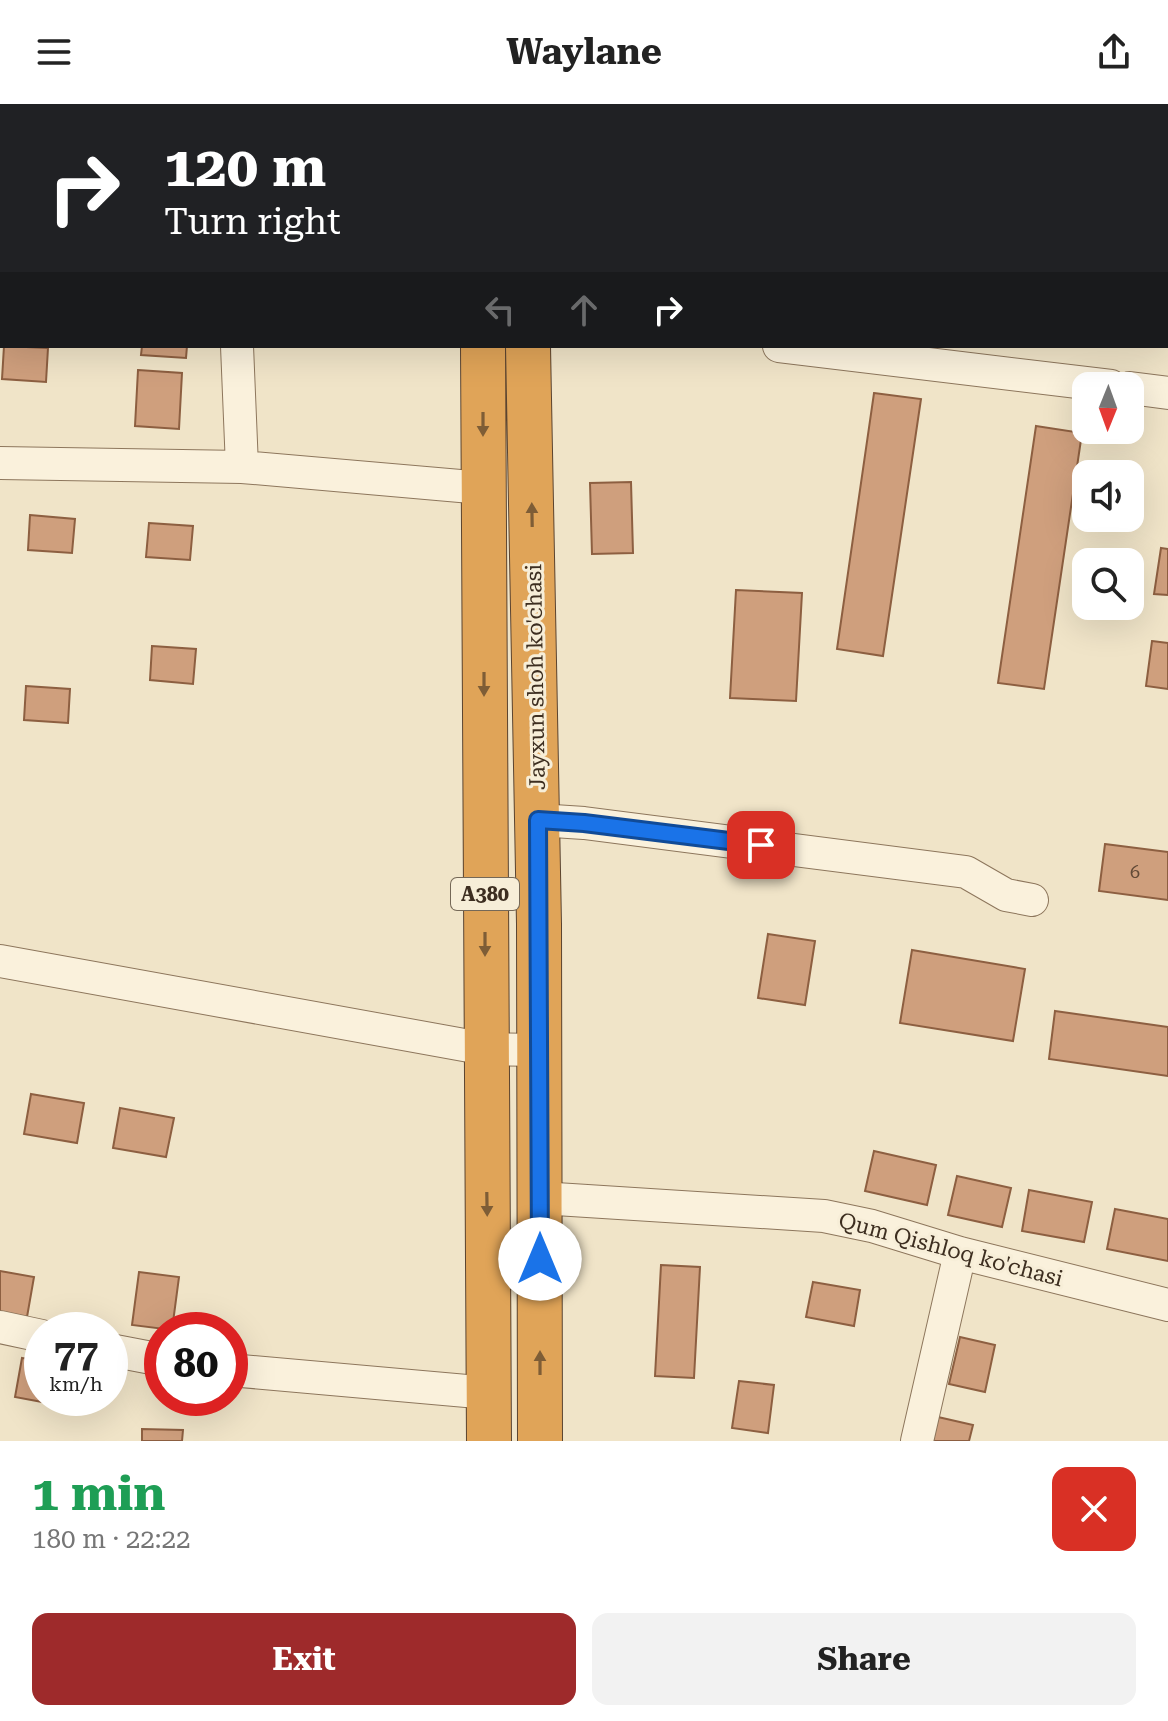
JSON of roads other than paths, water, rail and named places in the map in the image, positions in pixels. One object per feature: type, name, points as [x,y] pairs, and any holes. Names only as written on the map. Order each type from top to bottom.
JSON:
[{"type":"highway","name":"A380","points":[[483,348],[489,1441]]},
{"type":"highway","name":"Jayxun shoh ko'chasi","points":[[528,348],[538,820],[540,1441]]},
{"type":"street","points":[[237,348],[242,467]]},
{"type":"street","points":[[796,348],[1072,381]]},
{"type":"street","points":[[1144,390],[1168,393]]},
{"type":"street","points":[[0,463],[242,467],[483,488]]},
{"type":"street","points":[[538,820],[600,825],[966,872],[1006,895],[1032,900]]},
{"type":"street","points":[[0,961],[486,1049],[539,1050]]},
{"type":"street","name":"Qum Qishloq ko'chasi","points":[[540,1198],[824,1216],[1168,1305]]},
{"type":"street","points":[[917,1441],[960,1253]]},
{"type":"street","points":[[0,1327],[24,1332]]},
{"type":"street","points":[[248,1372],[489,1393]]}]
